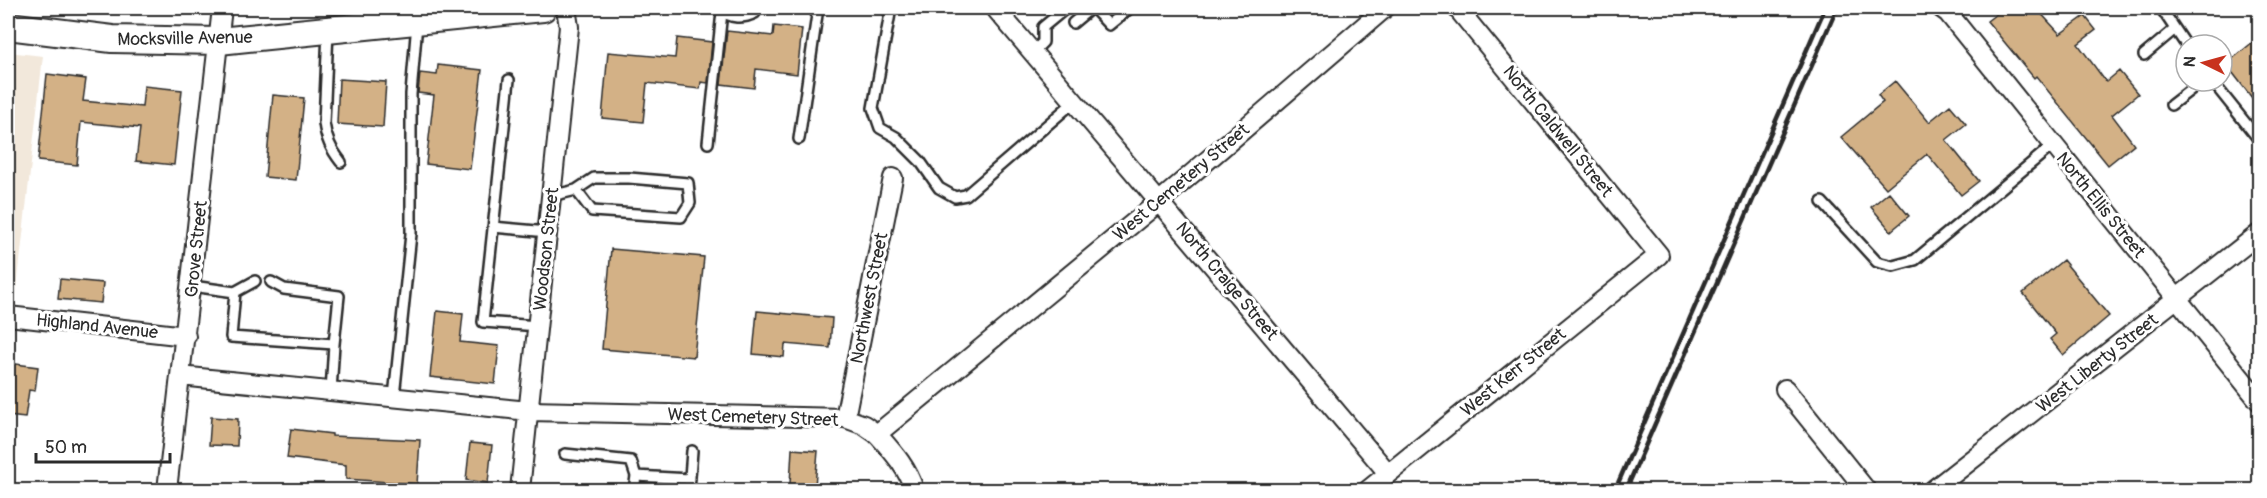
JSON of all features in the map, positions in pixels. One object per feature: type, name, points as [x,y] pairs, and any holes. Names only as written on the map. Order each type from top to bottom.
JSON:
[{"type":"street","name":"Grove Street","points":[[167,490],[222,8]]},
{"type":"street","name":"Mocksville Avenue","points":[[8,27],[112,39],[219,41],[417,21],[446,13],[543,8]]},
{"type":"street","name":"Woodson Street","points":[[520,490],[569,27],[566,8]]},
{"type":"street","name":"North Craige Street","points":[[994,8],[1038,47],[1075,101],[1388,473]]},
{"type":"street","name":"West Cemetery Street","points":[[180,376],[529,411],[845,418],[864,425],[877,434],[1160,201],[1385,8]]},
{"type":"street","name":"North Caldwell Street","points":[[1457,8],[1659,255]]},
{"type":"street","name":"North Ellis Street","points":[[1948,9],[2053,145],[2259,402]]},
{"type":"street","name":"Northwest Street","points":[[845,418],[893,178]]},
{"type":"street","name":"West Liberty Street","points":[[1933,490],[2177,300],[2259,233]]},
{"type":"street","name":"West Kerr Street","points":[[1368,490],[1659,255]]},
{"type":"street","name":"Highland Avenue","points":[[8,316],[186,336]]},
{"type":"street","points":[[1785,389],[1866,490]]},
{"type":"street","points":[[877,434],[898,457],[911,483]]},
{"type":"lane","points":[[708,143],[720,10],[733,17],[747,17],[755,13],[757,8]]},
{"type":"lane","points":[[799,139],[818,8]]},
{"type":"lane","points":[[891,8],[873,108],[876,119],[880,129],[896,137],[920,161],[939,188],[955,197],[966,195],[1075,101]]},
{"type":"lane","points":[[1038,47],[1043,27],[1066,8]]},
{"type":"lane","points":[[1073,23],[1092,8],[1109,25],[1130,8]]},
{"type":"lane","points":[[2161,8],[2178,33]]},
{"type":"lane","points":[[394,397],[411,234],[411,93],[417,21]]},
{"type":"lane","points":[[2144,55],[2175,29]]},
{"type":"lane","points":[[328,30],[325,137],[341,162]]},
{"type":"lane","points":[[1038,47],[1054,38]]},
{"type":"lane","points":[[509,80],[483,322],[538,326]]},
{"type":"lane","points":[[2171,105],[2186,93]]},
{"type":"lane","points":[[2221,93],[2259,141]]},
{"type":"lane","points":[[1822,202],[1877,262],[1893,266],[1915,260],[2053,145]]},
{"type":"lane","points":[[551,196],[576,190],[594,178],[676,181],[688,183],[690,203],[681,217],[592,211],[576,190]]},
{"type":"lane","points":[[493,226],[548,232]]},
{"type":"lane","points":[[192,286],[235,292],[255,281]]},
{"type":"lane","points":[[272,282],[284,289],[339,296],[331,391]]},
{"type":"lane","points":[[235,292],[231,337],[334,345]]},
{"type":"lane","points":[[689,490],[692,451]]},
{"type":"lane","points":[[565,454],[631,461],[636,476],[634,490]]},
{"type":"lane","points":[[636,476],[690,479]]},
{"type":"lane","points":[[911,483],[920,490]]},
{"type":"shaded area","points":[[8,52],[43,56],[15,306],[8,305]]},
{"type":"building","points":[[2004,8],[2036,8],[2060,34],[2085,16],[2096,30],[2078,44],[2106,82],[2119,71],[2138,94],[2112,115],[2134,144],[2108,165],[2036,76],[2034,78],[1987,21]]},
{"type":"building","points":[[774,26],[802,29],[797,74],[756,69],[754,88],[721,84],[727,31],[773,36]]},
{"type":"building","points":[[2259,37],[2259,107],[2234,74],[2234,57]]},
{"type":"building","points":[[677,38],[712,42],[708,83],[701,82],[700,89],[647,83],[643,122],[602,118],[608,52],[675,58]]},
{"type":"building","points":[[438,65],[482,70],[470,169],[426,164],[434,95],[418,93],[420,73],[437,75]]},
{"type":"building","points":[[47,74],[86,79],[83,101],[142,107],[144,86],[182,90],[174,165],[136,161],[140,128],[81,122],[77,165],[38,161]]},
{"type":"building","points":[[339,79],[386,82],[383,127],[337,124]]},
{"type":"building","points":[[1895,81],[1929,122],[1950,105],[1966,124],[1946,140],[1979,181],[1961,195],[1927,154],[1886,188],[1841,137],[1883,102],[1878,95]]},
{"type":"building","points":[[273,95],[304,98],[296,180],[265,177]]},
{"type":"building","points":[[1889,192],[1909,216],[1891,231],[1871,207]]},
{"type":"building","points":[[611,249],[704,257],[694,357],[602,349]]},
{"type":"building","points":[[2063,260],[2109,316],[2063,355],[2050,339],[2056,334],[2023,293]]},
{"type":"building","points":[[60,279],[103,283],[101,303],[58,299]]},
{"type":"building","points":[[437,311],[463,314],[460,342],[499,346],[495,384],[430,377]]},
{"type":"building","points":[[757,311],[832,318],[830,348],[785,344],[784,357],[753,354]]},
{"type":"building","points":[[8,363],[38,367],[35,391],[29,390],[25,418],[8,416]]},
{"type":"building","points":[[211,417],[238,419],[237,446],[209,445]]},
{"type":"building","points":[[291,429],[332,434],[332,436],[420,440],[417,484],[346,479],[346,465],[287,458]]},
{"type":"building","points":[[470,443],[492,445],[488,483],[466,480]]},
{"type":"building","points":[[792,449],[818,451],[815,486],[790,484]]},
{"type":"railway","points":[[1615,490],[1825,8]]},
{"type":"railway","points":[[1626,490],[1837,8]]}]
